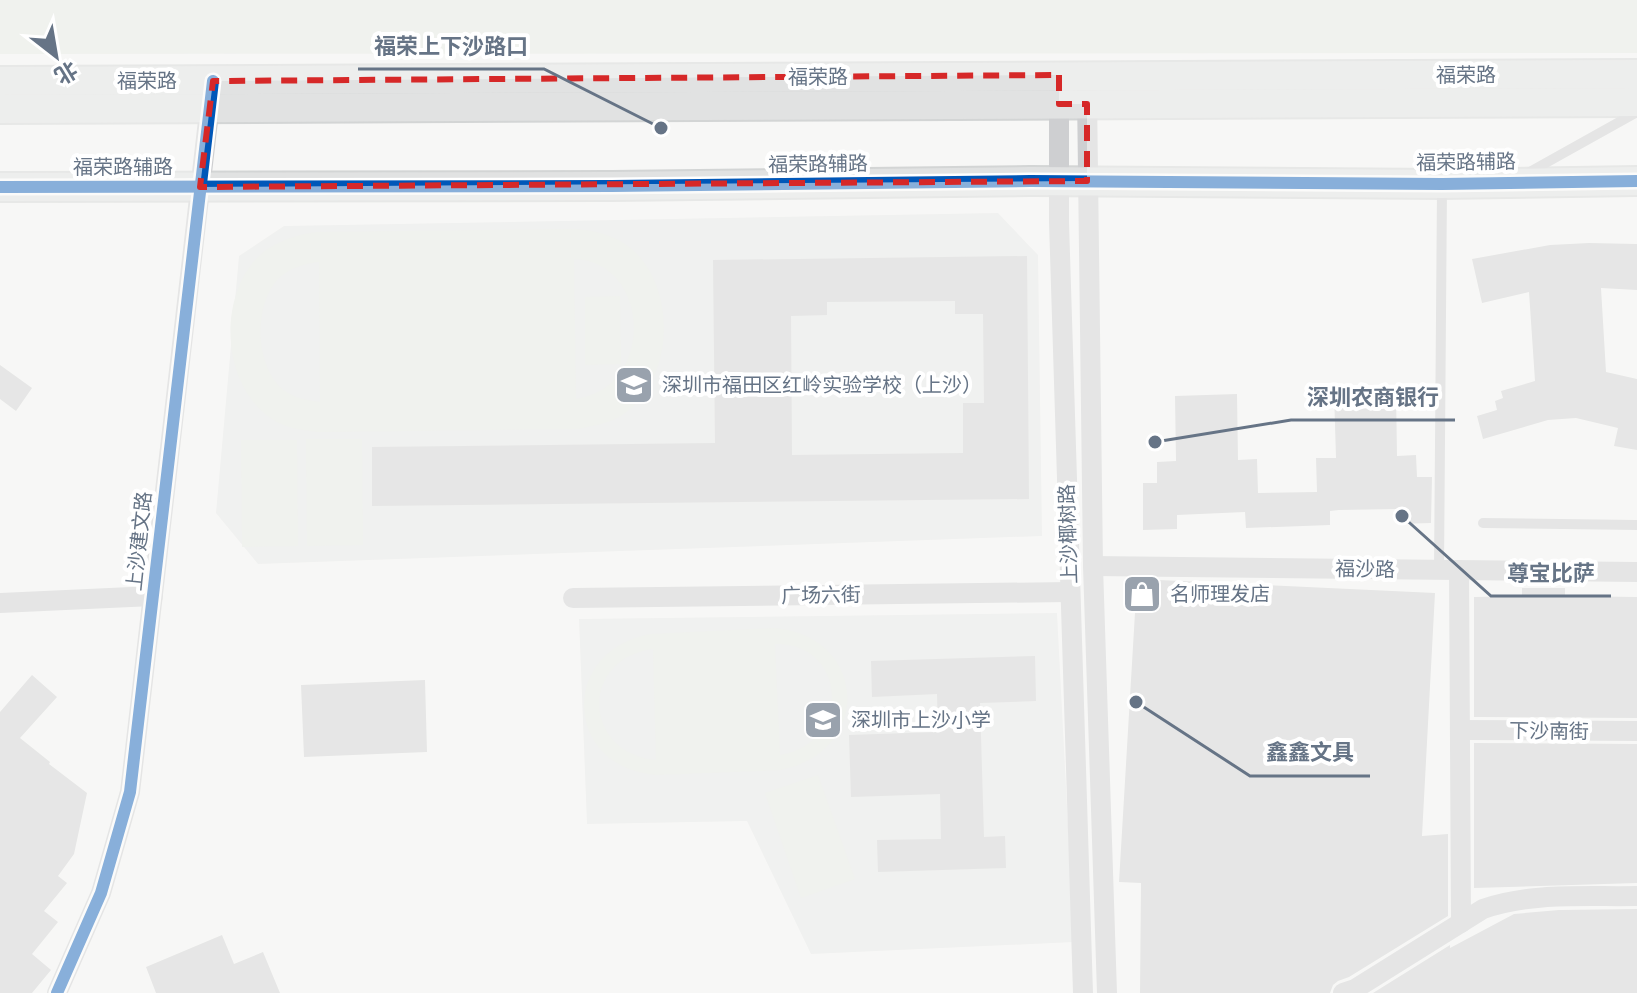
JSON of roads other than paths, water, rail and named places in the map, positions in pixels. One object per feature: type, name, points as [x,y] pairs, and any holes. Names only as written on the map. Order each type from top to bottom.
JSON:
[{"type":"main road","name":"福荣路","points":[[0,109],[211,95],[1059,75],[1637,74]]},
{"type":"main road","name":"福荣路","points":[[0,81],[211,95],[1073,104],[1637,102]]},
{"type":"main road","name":"福荣路辅路","points":[[0,187],[1637,181]]},
{"type":"street","name":"上沙椰树路","points":[[1059,75],[1073,104],[1087,181],[1093,566],[1107,993]]},
{"type":"street","name":"上沙椰树路","points":[[1083,993],[1059,181],[1073,104],[1087,75]]},
{"type":"street","name":"上沙建文路","points":[[57,993],[101,893],[130,792],[211,95]]},
{"type":"street","name":"福沙路","points":[[1093,566],[1637,572]]},
{"type":"street","points":[[1449,570],[1460,730],[1461,923]]},
{"type":"street","name":"广场六街","points":[[573,598],[1069,592]]},
{"type":"street","points":[[0,603],[153,596]]},
{"type":"street","name":"下沙南街","points":[[1460,730],[1637,731]]},
{"type":"street","points":[[1352,992],[1483,909],[1530,897],[1637,896]]},
{"type":"lane","points":[[1509,181],[1637,112]]},
{"type":"lane","points":[[1442,184],[1449,570]]},
{"type":"lane","points":[[1483,523],[1637,525]]},
{"type":"place","name":"福荣上下沙路口","points":[[661,128]]},
{"type":"place","name":"深圳市福田区红岭实验学校（上沙）","points":[[634,385]]},
{"type":"place","name":"深圳农商银行","points":[[1155,442]]},
{"type":"place","name":"尊宝比萨","points":[[1402,516]]},
{"type":"place","name":"名师理发店","points":[[1142,594]]},
{"type":"place","name":"鑫鑫文具","points":[[1136,702]]},
{"type":"place","name":"深圳市上沙小学","points":[[823,720]]}]
